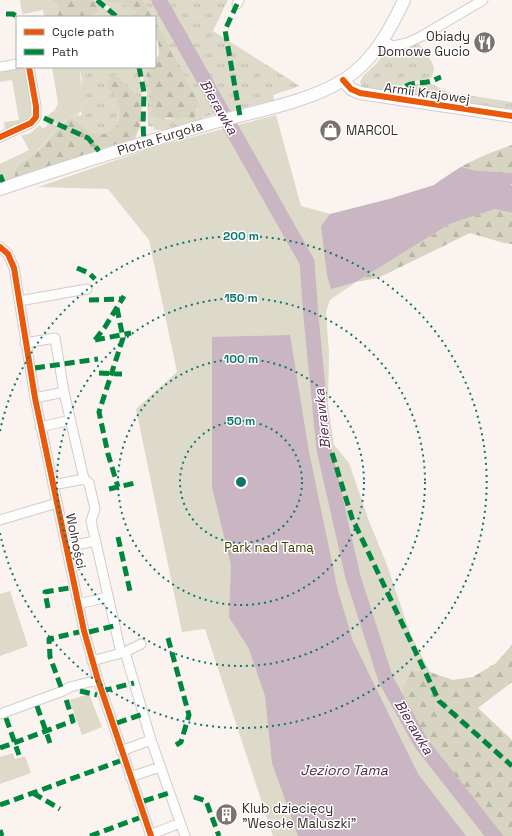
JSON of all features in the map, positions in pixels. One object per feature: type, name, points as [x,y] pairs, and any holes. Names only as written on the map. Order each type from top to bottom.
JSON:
[{"type":"main road","name":"Piotra Furgoła","points":[[0,189],[144,143],[281,105],[322,91],[343,80],[360,67],[383,42],[404,0]]},
{"type":"main road","name":"Armii Krajowej","points":[[343,80],[351,89],[360,93],[512,116]]},
{"type":"street","points":[[383,42],[393,46],[407,43],[422,36],[483,0]]},
{"type":"street","points":[[0,67],[16,64]]},
{"type":"street","points":[[1,133],[31,123],[36,117],[36,108],[29,68]]},
{"type":"street","name":"Wolności","points":[[0,247],[8,254],[12,262],[40,426],[78,604],[92,661],[150,835]]},
{"type":"street","points":[[19,301],[87,289]]},
{"type":"street","points":[[25,343],[55,338],[64,392],[84,479],[89,483],[95,509],[91,521],[108,597],[123,652],[151,740],[185,836]]},
{"type":"street","points":[[35,398],[64,392]]},
{"type":"street","points":[[40,426],[71,420]]},
{"type":"street","points":[[53,485],[84,479]]},
{"type":"street","points":[[0,520],[56,503]]},
{"type":"street","name":"Wolności","points":[[66,547],[95,541]]},
{"type":"street","points":[[78,604],[108,597]]},
{"type":"street","points":[[92,661],[123,652],[141,644]]},
{"type":"street","points":[[0,714],[62,692],[70,687],[98,680]]},
{"type":"street","points":[[121,750],[151,740]]},
{"type":"street","points":[[130,777],[160,767]]},
{"type":"street","points":[[150,835],[180,823]]},
{"type":"green space","points":[[20,0],[50,0],[58,6],[57,16],[44,16],[43,10],[23,14]]},
{"type":"green space","points":[[50,0],[93,0],[100,11],[92,16],[57,16],[58,6]]},
{"type":"green space","points":[[93,0],[114,16],[92,16],[100,11]]},
{"type":"green space","points":[[102,0],[106,0],[108,2],[121,2],[142,16],[118,16]]},
{"type":"green space","points":[[106,0],[143,0],[152,16],[142,16],[121,2],[108,2]]},
{"type":"green space","points":[[143,0],[155,0],[218,113],[183,126],[163,130],[150,129],[154,129],[154,127],[148,126],[147,92],[140,68],[150,68],[146,75],[151,93],[149,98],[152,105],[150,115],[160,120],[184,116],[192,119],[200,105],[156,23],[156,16],[152,16]]},
{"type":"green space","points":[[164,0],[228,0],[213,31],[300,86],[273,95],[274,100],[227,112]]},
{"type":"green space","points":[[156,23],[200,105],[197,109],[195,118],[192,119],[182,116],[179,119],[166,118],[164,120],[160,120],[150,115],[152,105],[149,98],[151,93],[146,75],[150,68],[156,68],[156,60],[159,54],[158,42],[156,38]]},
{"type":"green space","points":[[417,43],[430,58],[433,65],[434,69],[431,78],[412,81],[400,88],[396,93],[363,88],[360,82],[363,76],[376,64],[386,51],[391,48],[404,49]]},
{"type":"green space","points":[[16,67],[25,68],[34,111],[31,119],[8,131],[5,130],[4,122],[19,120],[12,80],[0,82],[0,69]]},
{"type":"green space","points":[[52,68],[79,68],[81,112],[78,113],[79,115],[71,117],[60,125],[52,122],[46,117],[55,110],[58,103]]},
{"type":"green space","points":[[79,68],[137,68],[141,81],[142,101],[117,75],[119,106],[117,126],[104,134],[90,132],[71,117],[82,115],[79,100],[82,79]]},
{"type":"green space","points":[[111,75],[117,75],[142,101],[140,126],[135,139],[99,149],[15,178],[17,166],[43,146],[71,117],[90,132],[104,134],[117,126],[119,108],[117,100],[107,85]]},
{"type":"green space","points":[[430,83],[447,92],[512,102],[512,111],[402,95],[410,86]]},
{"type":"green space","name":"Park nad Tamą","points":[[276,115],[301,206],[330,214],[321,226],[331,288],[356,282],[330,300],[326,312],[329,353],[328,405],[334,445],[349,463],[369,521],[387,565],[410,633],[430,672],[411,670],[399,696],[487,836],[273,836],[205,629],[182,632],[136,409],[177,372],[149,240],[108,189],[38,187],[154,147]]},
{"type":"green space","points":[[46,120],[59,127],[57,130],[32,156],[18,164],[15,171],[15,178],[0,182],[0,164],[29,150],[21,135],[29,134],[40,125],[43,129],[48,125]]},
{"type":"green space","points":[[512,145],[512,173],[472,170],[434,185],[472,161]]},
{"type":"green space","points":[[495,209],[512,213],[512,244],[470,233],[378,278],[356,282],[450,224]]},
{"type":"green space","points":[[10,591],[28,646],[0,656],[0,594]]},
{"type":"green space","points":[[512,645],[512,682],[478,708],[512,740],[512,836],[487,836],[399,696],[411,670],[430,672],[453,680],[473,677],[496,663]]},
{"type":"green space","points":[[89,694],[102,727],[82,735],[69,700]]},
{"type":"green space","points":[[13,753],[15,759],[25,756],[31,773],[0,784],[0,757]]},
{"type":"water","points":[[461,167],[472,170],[512,173],[512,213],[495,209],[450,224],[356,282],[331,289],[327,275],[321,226],[330,214],[389,199],[434,185]]},
{"type":"water","name":"Jezioro Tama","points":[[290,335],[309,452],[338,591],[353,641],[418,774],[466,836],[298,836],[272,763],[265,696],[249,649],[229,617],[231,565],[212,487],[212,337]]},
{"type":"waterway","name":"Bierawka","points":[[159,0],[307,262],[324,449],[353,577],[386,680],[421,743],[494,836]]},
{"type":"marked path","points":[[97,0],[116,16]]},
{"type":"marked path","points":[[237,4],[225,30],[240,116]]},
{"type":"marked path","points":[[6,14],[13,14],[16,16]]},
{"type":"marked path","points":[[139,68],[144,92],[144,143]]},
{"type":"marked path","points":[[398,99],[403,88],[411,84],[432,81],[441,77]]},
{"type":"marked path","points":[[44,118],[88,138],[99,151]]},
{"type":"marked path","points":[[0,175],[3,182]]},
{"type":"marked path","points":[[77,268],[89,273],[95,279]]},
{"type":"marked path","points":[[95,340],[124,296]]},
{"type":"marked path","points":[[89,300],[122,299]]},
{"type":"marked path","points":[[117,308],[123,338],[99,412],[108,454],[118,487]]},
{"type":"marked path","points":[[95,340],[131,333]]},
{"type":"marked path","points":[[35,368],[98,359]]},
{"type":"marked path","points":[[99,373],[122,374]]},
{"type":"marked path","points":[[332,453],[352,518],[439,701],[512,766]]},
{"type":"marked path","points":[[109,489],[135,483]]},
{"type":"marked path","points":[[118,537],[130,591]]},
{"type":"marked path","points":[[48,608],[45,592],[69,588]]},
{"type":"marked path","points":[[89,632],[114,626]]},
{"type":"marked path","points":[[61,687],[50,657],[49,639],[79,632]]},
{"type":"marked path","points":[[168,638],[189,715],[181,742],[176,745]]},
{"type":"marked path","points":[[102,691],[134,683]]},
{"type":"marked path","points":[[80,691],[97,695]]},
{"type":"marked path","points":[[0,748],[73,721],[65,696]]},
{"type":"marked path","points":[[37,706],[50,743]]},
{"type":"marked path","points":[[117,723],[143,714]]},
{"type":"marked path","points":[[6,718],[19,755]]},
{"type":"marked path","points":[[0,805],[120,761]]},
{"type":"marked path","points":[[33,793],[60,809]]},
{"type":"marked path","points":[[144,801],[169,793]]},
{"type":"marked path","points":[[194,797],[206,801],[219,836]]},
{"type":"marked path","points":[[90,836],[139,818]]},
{"type":"marked path","points":[[0,830],[2,836]]},
{"type":"cycle path","points":[[0,137],[31,123],[36,117],[36,106],[29,68]]},
{"type":"cycle path","points":[[343,80],[351,89],[360,93],[512,116]]},
{"type":"cycle path","points":[[0,247],[8,254],[14,268],[35,398],[84,631],[98,680],[151,836]]},
{"type":"place","name":"Obiady Domowe Gucio","points":[[485,43]]},
{"type":"place","name":"MARCOL","points":[[331,130]]},
{"type":"place","name":"Klub dziecięcy \"Wesołe Maluszki\"","points":[[226,815]]}]
